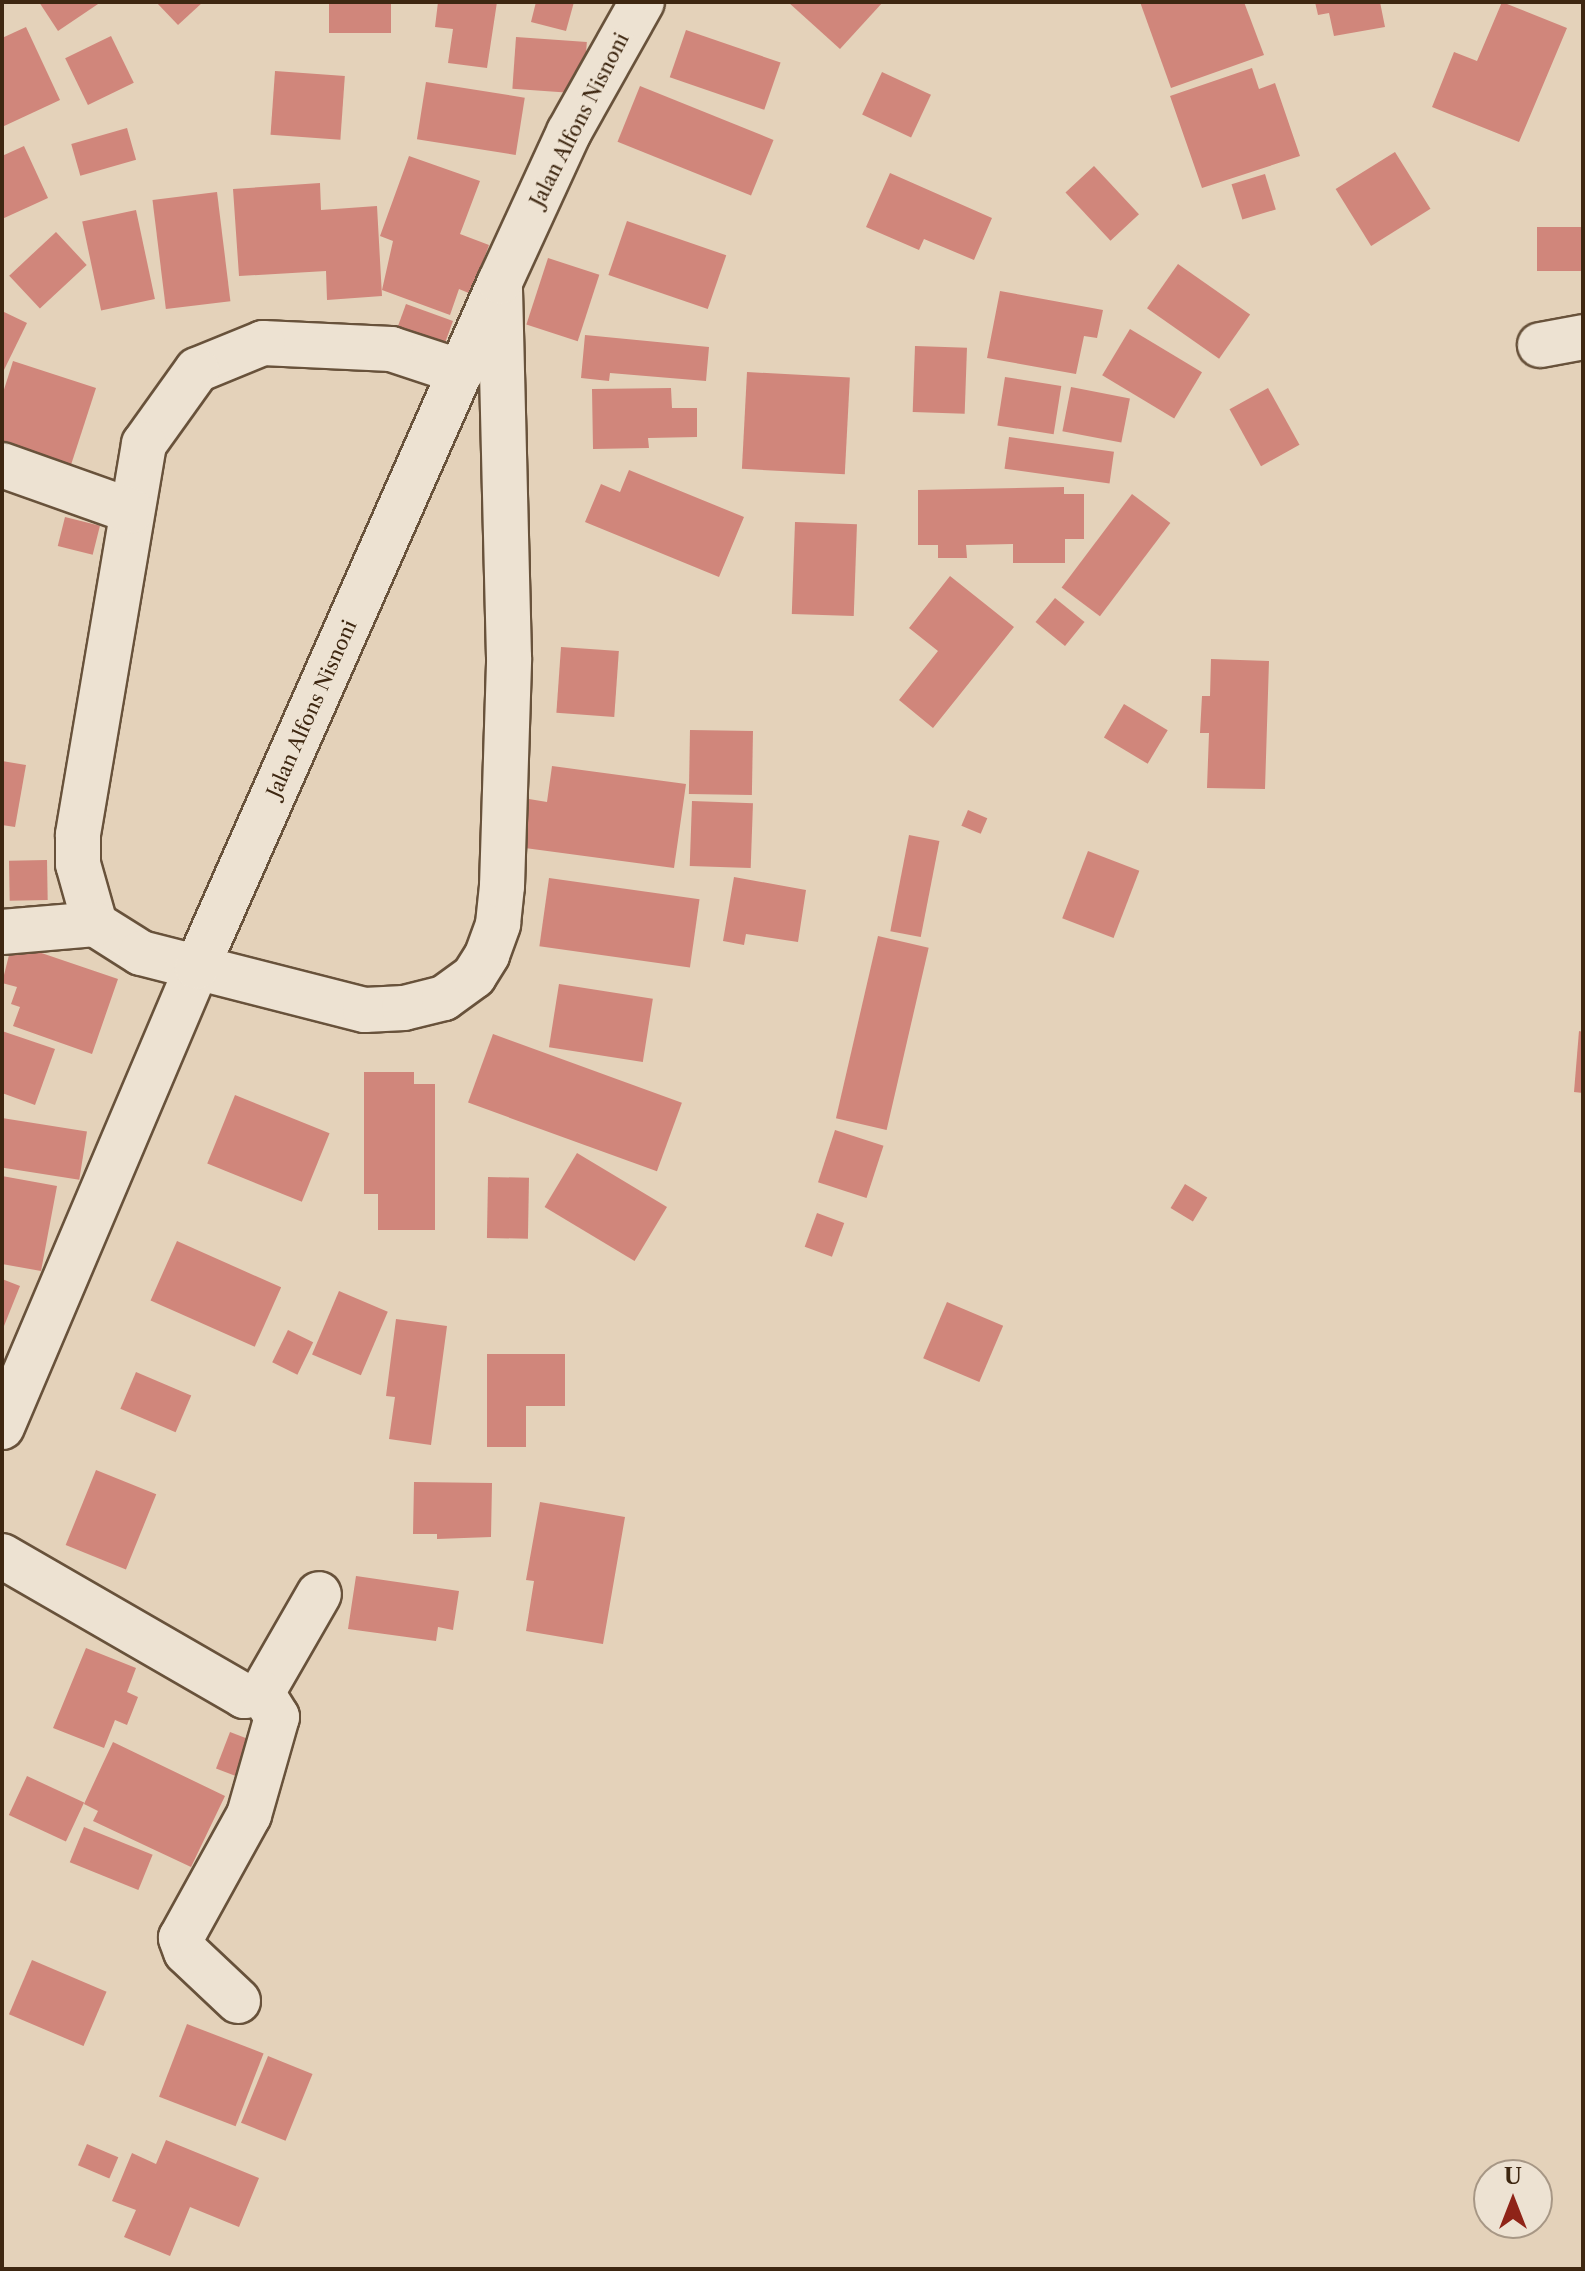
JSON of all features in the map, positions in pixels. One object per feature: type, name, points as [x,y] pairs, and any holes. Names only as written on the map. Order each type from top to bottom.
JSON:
[{"type":"street","name":"Jalan Alfons Nisnoni","points":[[2,1427],[197,967],[500,282],[569,132],[642,2]]},
{"type":"street","points":[[2,932],[95,924],[141,953],[365,1010],[404,1008],[457,990],[487,955],[498,924],[502,886],[509,658],[500,282]]},
{"type":"street","points":[[1540,345],[1583,337]]},
{"type":"street","points":[[95,924],[78,864],[78,835],[144,444],[197,370],[228,354],[263,343],[320,342],[391,349],[461,372]]},
{"type":"street","points":[[2,465],[131,511]]},
{"type":"street","points":[[2,1556],[244,1696],[262,1693]]},
{"type":"street","points":[[262,1693],[319,1594]]},
{"type":"street","points":[[238,2001],[186,1952],[181,1938],[249,1815],[277,1717],[262,1693]]},
{"type":"building","points":[[39,2],[101,2],[58,31]]},
{"type":"building","points":[[156,2],[203,2],[178,25]]},
{"type":"building","points":[[329,2],[391,2],[391,33],[329,33]]},
{"type":"building","points":[[438,2],[497,2],[487,68],[448,63],[453,29],[435,27]]},
{"type":"building","points":[[536,2],[574,2],[566,31],[531,22]]},
{"type":"building","points":[[788,2],[883,2],[840,49]]},
{"type":"building","points":[[1140,2],[1244,2],[1264,55],[1171,88]]},
{"type":"building","points":[[1315,2],[1380,2],[1385,27],[1334,36],[1329,13],[1318,15]]},
{"type":"building","points":[[1502,2],[1567,28],[1519,142],[1432,107],[1454,52],[1477,61]]},
{"type":"building","points":[[26,27],[60,100],[2,127],[2,38]]},
{"type":"building","points":[[686,30],[781,63],[764,110],[670,77]]},
{"type":"building","points":[[111,36],[134,83],[88,105],[65,58]]},
{"type":"building","points":[[516,37],[587,42],[583,94],[512,89]]},
{"type":"building","points":[[1252,68],[1259,89],[1275,83],[1300,156],[1202,188],[1170,96]]},
{"type":"building","points":[[275,71],[345,76],[340,140],[271,135]]},
{"type":"building","points":[[882,72],[931,95],[911,137],[862,115]]},
{"type":"building","points":[[426,82],[525,98],[516,155],[417,139]]},
{"type":"building","points":[[640,86],[774,140],[751,196],[618,142]]},
{"type":"building","points":[[127,128],[136,160],[80,176],[71,144]]},
{"type":"building","points":[[24,146],[48,198],[2,219],[2,156]]},
{"type":"building","points":[[1395,152],[1431,209],[1371,246],[1336,189]]},
{"type":"building","points":[[409,156],[480,181],[460,234],[489,245],[471,294],[459,289],[450,315],[382,290],[393,241],[380,236]]},
{"type":"building","points":[[1094,166],[1139,214],[1110,241],[1065,193]]},
{"type":"building","points":[[890,173],[992,218],[974,260],[924,239],[919,250],[866,227]]},
{"type":"building","points":[[1265,174],[1276,209],[1242,220],[1232,184]]},
{"type":"building","points":[[320,183],[321,210],[377,206],[382,296],[327,300],[326,271],[239,276],[233,189]]},
{"type":"building","points":[[217,192],[230,301],[166,309],[152,200]]},
{"type":"building","points":[[136,210],[155,299],[101,310],[82,221]]},
{"type":"building","points":[[627,221],[726,255],[708,309],[608,275]]},
{"type":"building","points":[[1537,227],[1583,227],[1583,271],[1537,271]]},
{"type":"building","points":[[56,232],[87,265],[40,309],[9,276]]},
{"type":"building","points":[[548,258],[599,275],[578,341],[526,325]]},
{"type":"building","points":[[1178,264],[1250,314],[1219,359],[1147,308]]},
{"type":"building","points":[[1000,291],[1103,310],[1097,338],[1084,336],[1076,374],[987,358]]},
{"type":"building","points":[[406,304],[453,321],[440,357],[393,340]]},
{"type":"building","points":[[2,311],[27,323],[2,374]]},
{"type":"building","points":[[1130,329],[1202,372],[1174,419],[1102,375]]},
{"type":"building","points":[[585,335],[709,347],[706,381],[610,373],[609,381],[581,378]]},
{"type":"building","points":[[915,346],[967,348],[965,414],[913,412]]},
{"type":"building","points":[[13,361],[96,388],[69,471],[2,449],[2,396]]},
{"type":"building","points":[[747,372],[850,377],[845,474],[742,469]]},
{"type":"building","points":[[1005,377],[1061,386],[1054,434],[997,425]]},
{"type":"building","points":[[1071,387],[1130,398],[1121,443],[1062,431]]},
{"type":"building","points":[[671,388],[672,408],[697,408],[697,437],[648,438],[649,448],[593,449],[592,389]]},
{"type":"building","points":[[1268,388],[1300,445],[1261,466],[1230,409]]},
{"type":"building","points":[[1009,437],[1114,452],[1110,483],[1005,469]]},
{"type":"building","points":[[629,470],[744,517],[719,577],[585,522],[601,484],[620,492]]},
{"type":"building","points":[[1064,487],[1064,494],[1084,494],[1084,539],[1065,539],[1065,563],[1013,563],[1013,544],[966,545],[967,558],[938,558],[938,545],[918,545],[918,490]]},
{"type":"building","points":[[1132,494],[1170,523],[1100,616],[1062,587]]},
{"type":"building","points":[[65,517],[100,526],[93,555],[58,546]]},
{"type":"building","points":[[795,522],[857,524],[854,616],[792,614]]},
{"type":"building","points":[[950,576],[1014,627],[933,728],[899,700],[938,651],[909,628]]},
{"type":"building","points":[[1055,598],[1085,622],[1065,646],[1035,622]]},
{"type":"building","points":[[561,647],[619,651],[614,717],[556,713]]},
{"type":"building","points":[[1211,659],[1269,661],[1265,789],[1207,788],[1209,733],[1200,733],[1202,696],[1210,696]]},
{"type":"building","points":[[1124,704],[1168,730],[1148,764],[1104,737]]},
{"type":"building","points":[[690,730],[753,731],[752,795],[689,794]]},
{"type":"building","points":[[2,761],[26,765],[15,827],[2,825]]},
{"type":"building","points":[[552,766],[686,784],[674,868],[510,846],[517,797],[547,802]]},
{"type":"building","points":[[692,801],[753,803],[751,868],[690,866]]},
{"type":"building","points":[[968,810],[987,818],[981,834],[961,826]]},
{"type":"building","points":[[909,835],[939,841],[921,937],[890,931]]},
{"type":"building","points":[[1088,851],[1139,871],[1114,938],[1062,918]]},
{"type":"building","points":[[47,860],[48,900],[10,901],[9,861]]},
{"type":"building","points":[[734,877],[806,890],[798,942],[746,934],[744,945],[723,941]]},
{"type":"building","points":[[549,878],[700,899],[690,967],[539,946]]},
{"type":"building","points":[[878,936],[929,948],[887,1130],[836,1118]]},
{"type":"building","points":[[12,943],[118,979],[92,1054],[13,1026],[20,1007],[11,1004],[17,987],[2,983]]},
{"type":"building","points":[[559,984],[653,999],[643,1062],[549,1047]]},
{"type":"building","points":[[2,1031],[55,1049],[35,1105],[2,1093]]},
{"type":"building","points":[[1579,1031],[1583,1032],[1583,1093],[1574,1092]]},
{"type":"building","points":[[493,1034],[682,1103],[657,1171],[468,1103]]},
{"type":"building","points":[[364,1072],[414,1072],[414,1084],[435,1084],[435,1230],[378,1230],[378,1194],[364,1194]]},
{"type":"building","points":[[235,1095],[330,1133],[302,1202],[207,1164]]},
{"type":"building","points":[[2,1118],[87,1131],[79,1180],[2,1168]]},
{"type":"building","points":[[835,1130],[884,1146],[867,1198],[818,1182]]},
{"type":"building","points":[[577,1153],[667,1207],[635,1261],[545,1207]]},
{"type":"building","points":[[2,1176],[57,1186],[41,1271],[2,1264]]},
{"type":"building","points":[[488,1177],[529,1178],[528,1239],[487,1238]]},
{"type":"building","points":[[1185,1184],[1207,1197],[1193,1221],[1171,1208]]},
{"type":"building","points":[[817,1213],[844,1223],[832,1257],[805,1247]]},
{"type":"building","points":[[177,1241],[281,1287],[255,1347],[151,1300]]},
{"type":"building","points":[[2,1279],[20,1286],[2,1331]]},
{"type":"building","points":[[339,1291],[388,1312],[361,1375],[312,1355]]},
{"type":"building","points":[[947,1302],[1003,1326],[979,1382],[923,1358]]},
{"type":"building","points":[[396,1319],[447,1326],[431,1445],[389,1439],[395,1397],[386,1396]]},
{"type":"building","points":[[288,1330],[313,1342],[297,1375],[272,1362]]},
{"type":"building","points":[[487,1354],[565,1354],[565,1406],[526,1406],[526,1447],[487,1447]]},
{"type":"building","points":[[136,1372],[191,1395],[176,1432],[120,1409]]},
{"type":"building","points":[[96,1470],[156,1494],[126,1569],[66,1545]]},
{"type":"building","points":[[414,1482],[492,1483],[491,1537],[437,1539],[437,1534],[413,1534]]},
{"type":"building","points":[[540,1502],[625,1517],[603,1644],[526,1631],[534,1581],[526,1580]]},
{"type":"building","points":[[356,1576],[459,1591],[453,1630],[438,1627],[436,1641],[348,1629]]},
{"type":"building","points":[[86,1648],[136,1668],[127,1692],[138,1697],[127,1725],[115,1720],[104,1748],[53,1728]]},
{"type":"building","points":[[230,1732],[261,1744],[247,1780],[216,1768]]},
{"type":"building","points":[[113,1742],[225,1796],[191,1867],[93,1821],[98,1811],[84,1804]]},
{"type":"building","points":[[27,1776],[84,1803],[66,1842],[9,1815]]},
{"type":"building","points":[[84,1827],[153,1855],[138,1890],[70,1862]]},
{"type":"building","points":[[32,1960],[107,1992],[84,2046],[9,2014]]},
{"type":"building","points":[[187,2024],[264,2053],[236,2126],[159,2097]]},
{"type":"building","points":[[268,2056],[313,2074],[286,2141],[241,2123]]},
{"type":"building","points":[[166,2140],[259,2178],[239,2227],[190,2207],[170,2256],[124,2237],[136,2210],[112,2201],[132,2153],[156,2164]]},
{"type":"building","points":[[87,2144],[118,2157],[109,2178],[78,2165]]}]
